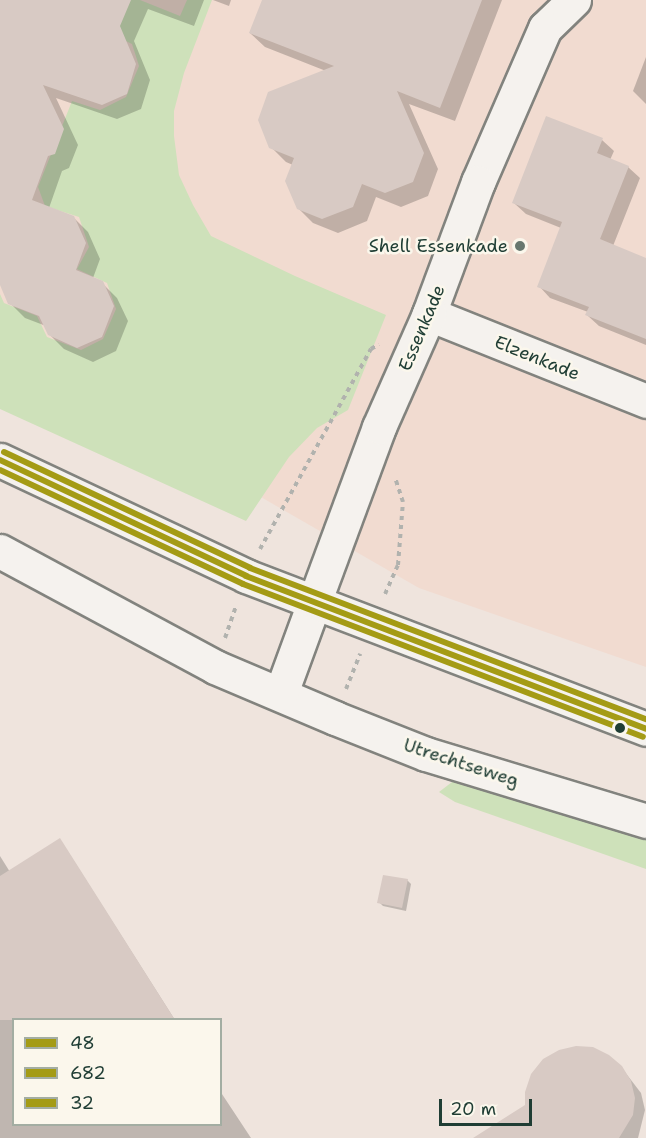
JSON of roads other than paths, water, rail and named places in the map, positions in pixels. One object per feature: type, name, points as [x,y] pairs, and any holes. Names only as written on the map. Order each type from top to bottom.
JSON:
[{"type":"street","name":"Essenkade","points":[[315,600],[379,427],[429,314],[478,182],[545,28],[574,0]]},
{"type":"street","name":"Elzenkade","points":[[429,314],[646,401]]},
{"type":"street","points":[[0,460],[246,576],[315,600],[646,729]]},
{"type":"street","name":"Utrechtseweg","points":[[0,551],[215,667],[281,693],[335,718],[426,754],[646,820]]},
{"type":"street","points":[[281,693],[315,600]]},
{"type":"place","name":"Shell Essenkade","points":[[520,246]]}]
